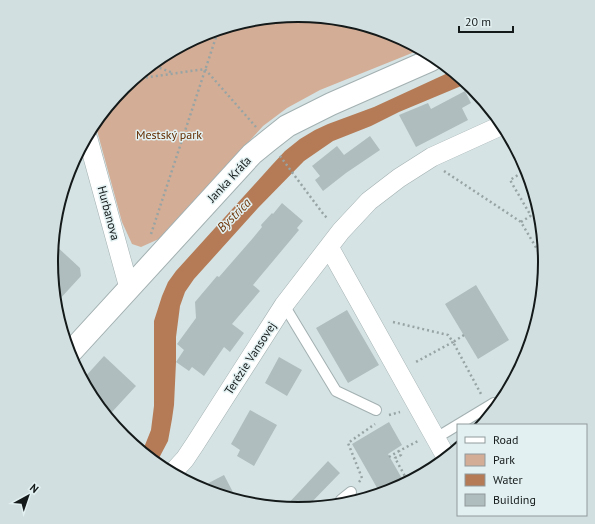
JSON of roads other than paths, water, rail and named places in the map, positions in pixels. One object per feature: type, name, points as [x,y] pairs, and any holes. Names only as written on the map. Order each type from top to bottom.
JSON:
[{"type":"street","name":"Janka Kráľa","points":[[74,349],[252,154],[287,126],[330,104],[429,61]]},
{"type":"street","name":"Terézie Vansovej","points":[[176,469],[185,459],[195,444],[284,305],[341,231],[369,201],[399,178],[432,157],[496,127]]},
{"type":"street","name":"Hurbanova","points":[[89,143],[129,288]]},
{"type":"street","points":[[329,247],[430,438],[443,453]]},
{"type":"lane","points":[[284,305],[336,391],[376,410]]},
{"type":"lane","points":[[430,438],[490,406]]},
{"type":"lane","points":[[344,497],[351,492]]},
{"type":"water","name":"Bystrica","points":[[446,74],[461,86],[333,141],[304,161],[258,208],[194,279],[185,292],[180,306],[176,337],[174,405],[168,441],[159,458],[144,446],[151,430],[154,406],[154,321],[168,282],[176,271],[285,151],[300,139],[315,130],[374,107]]},
{"type":"park label","name":"Mestský park","points":[[169,134]]}]
